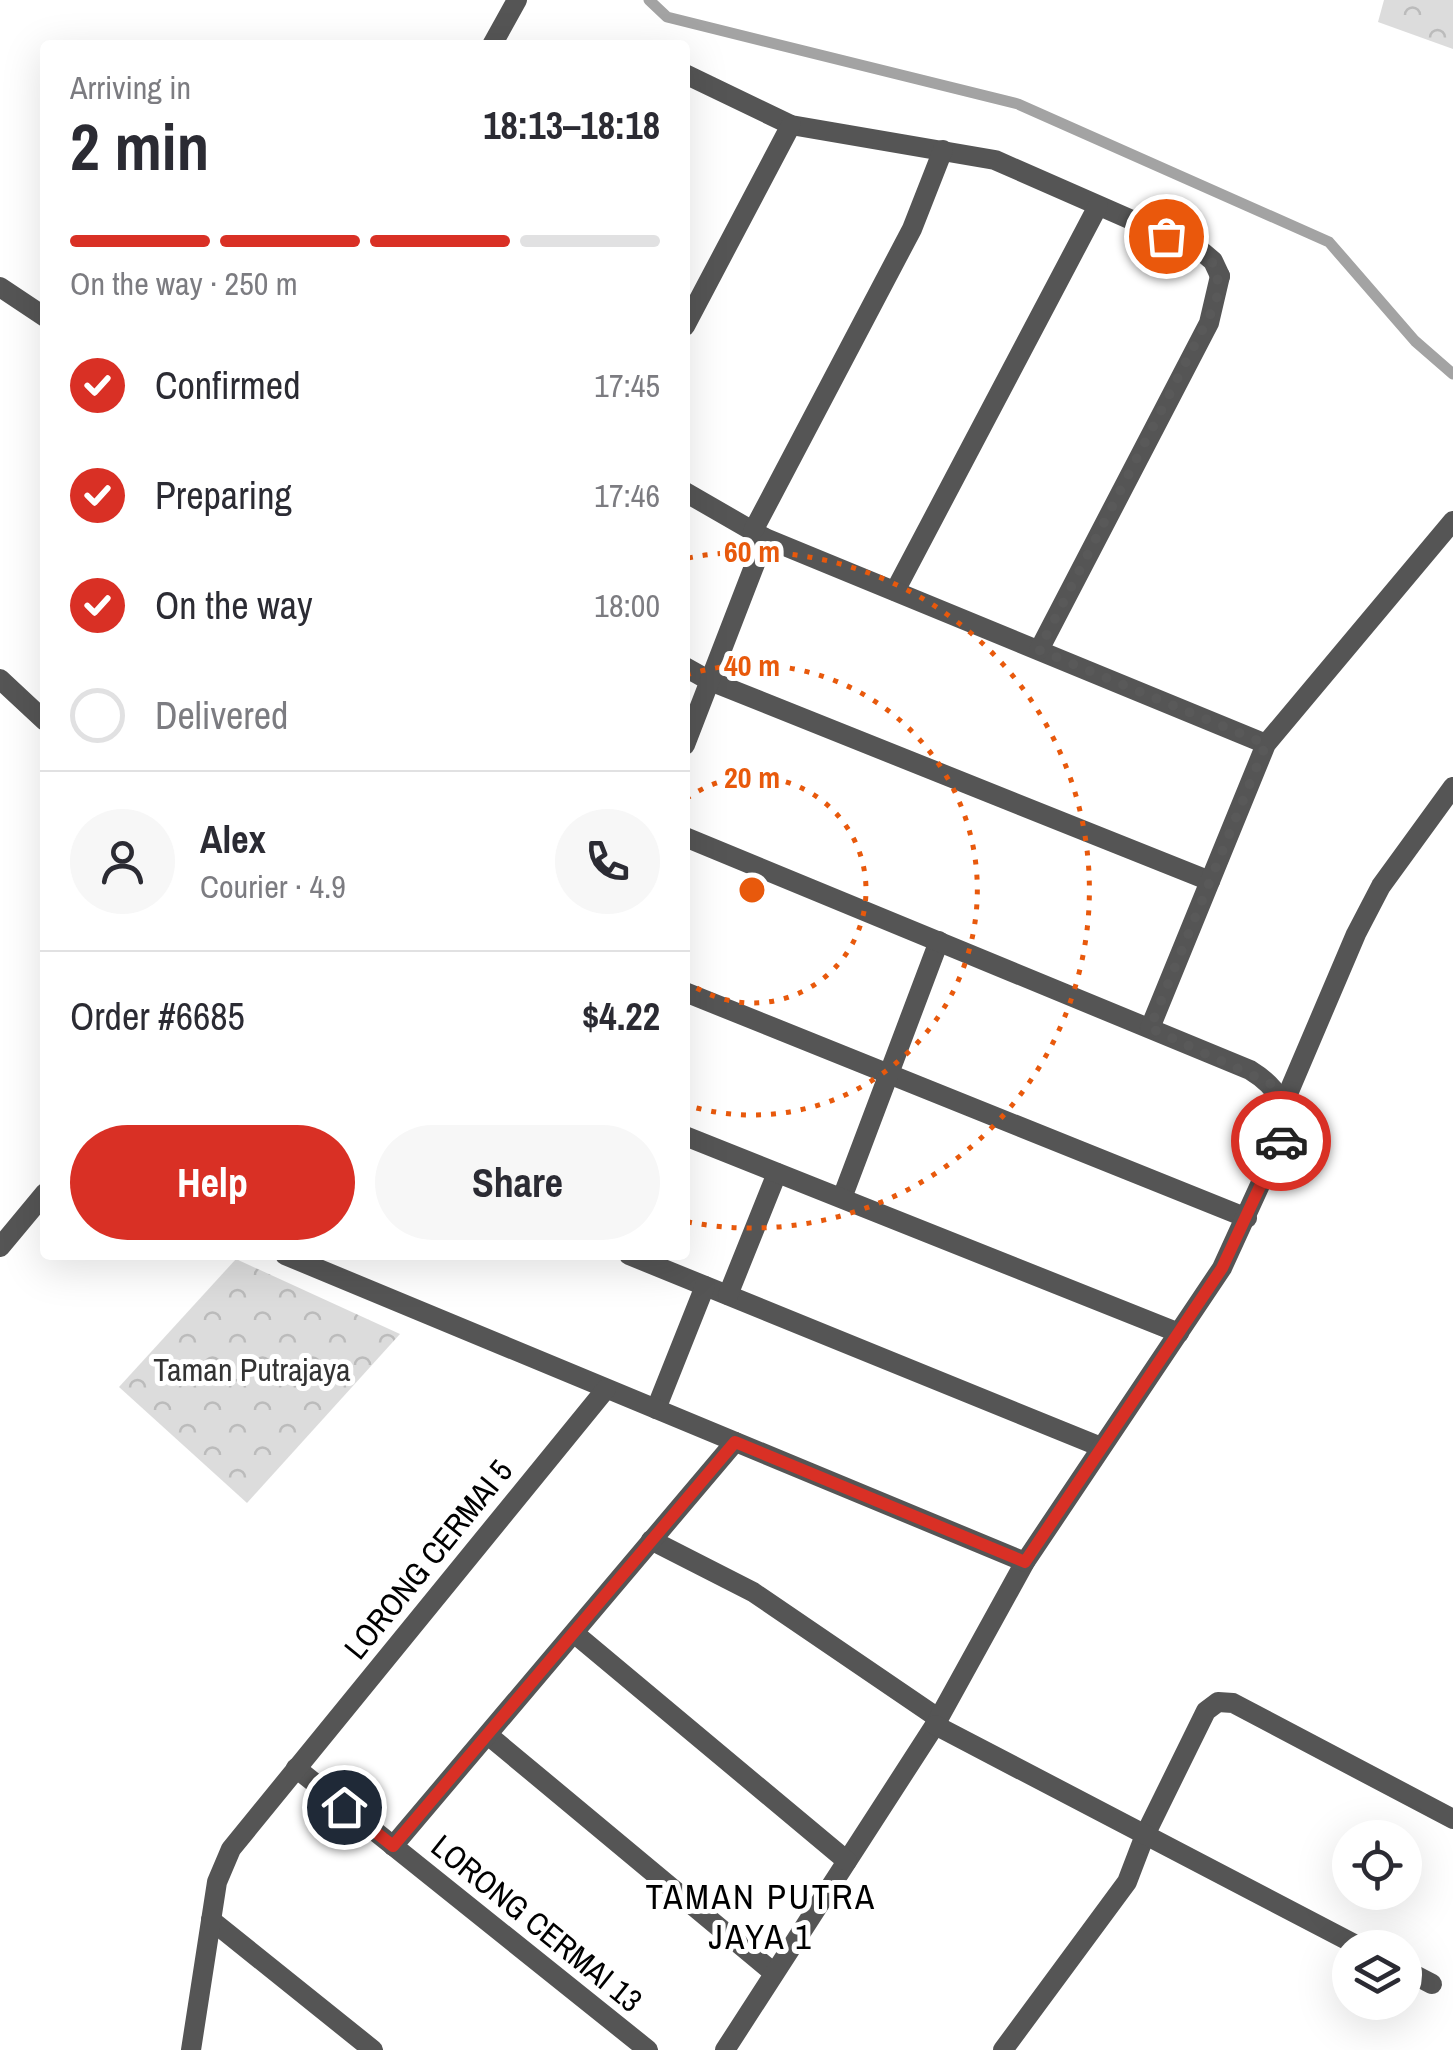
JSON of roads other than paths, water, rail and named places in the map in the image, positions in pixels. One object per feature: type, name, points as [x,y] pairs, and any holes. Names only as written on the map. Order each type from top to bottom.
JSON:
[{"type":"street","points":[[495,40],[517,0]]},
{"type":"street","points":[[690,76],[791,125],[995,160],[1200,250],[1220,276],[1209,323],[1039,650]]},
{"type":"street","points":[[690,317],[791,125]]},
{"type":"street","points":[[690,732],[759,534],[912,229],[943,150]]},
{"type":"street","points":[[895,590],[1098,206]]},
{"type":"street","points":[[0,287],[40,315]]},
{"type":"street","points":[[690,495],[759,534],[1266,744]]},
{"type":"street","points":[[1150,1028],[1266,744],[1453,521]]},
{"type":"street","points":[[690,670],[1210,881]]},
{"type":"street","points":[[0,679],[40,716]]},
{"type":"street","points":[[725,2050],[936,1722],[1025,1562],[1222,1268],[1281,1139],[1284,1102],[1381,886],[1453,786]]},
{"type":"street","points":[[690,839],[1250,1070],[1271,1084],[1284,1102]]},
{"type":"street","points":[[842,1198],[939,942]]},
{"type":"street","points":[[690,994],[1246,1218]]},
{"type":"street","points":[[690,1138],[1179,1332]]},
{"type":"street","points":[[728,1295],[777,1172]]},
{"type":"street","points":[[0,1247],[40,1199]]},
{"type":"street","points":[[298,1260],[1025,1562]]},
{"type":"street","points":[[640,1260],[1102,1447]]},
{"type":"street","points":[[656,1409],[705,1286]]},
{"type":"street","name":"LORONG CERMAI 5","points":[[191,2050],[217,1882],[231,1849],[606,1388]]},
{"type":"street","points":[[393,1846],[735,1442]]},
{"type":"street","points":[[652,1540],[753,1592],[936,1722],[1332,1933]]},
{"type":"street","points":[[574,1632],[846,1860]]},
{"type":"street","points":[[1003,2050],[1127,1882],[1144,1836],[1206,1711],[1218,1702],[1233,1703],[1453,1820]]},
{"type":"street","points":[[488,1735],[774,1973]]},
{"type":"street","name":"LORONG CERMAI 13","points":[[296,1768],[648,2050]]},
{"type":"street","points":[[211,1920],[373,2050]]},
{"type":"street","points":[[1422,1979],[1432,1984]]},
{"type":"waterway","points":[[649,0],[667,17],[1018,104],[1329,242],[1415,341],[1453,374]]},
{"type":"district","name":"TAMAN PUTRA JAYA 1","points":[[761,1916]]},
{"type":"park label","name":"Taman Putrajaya","points":[[252,1369]]}]
